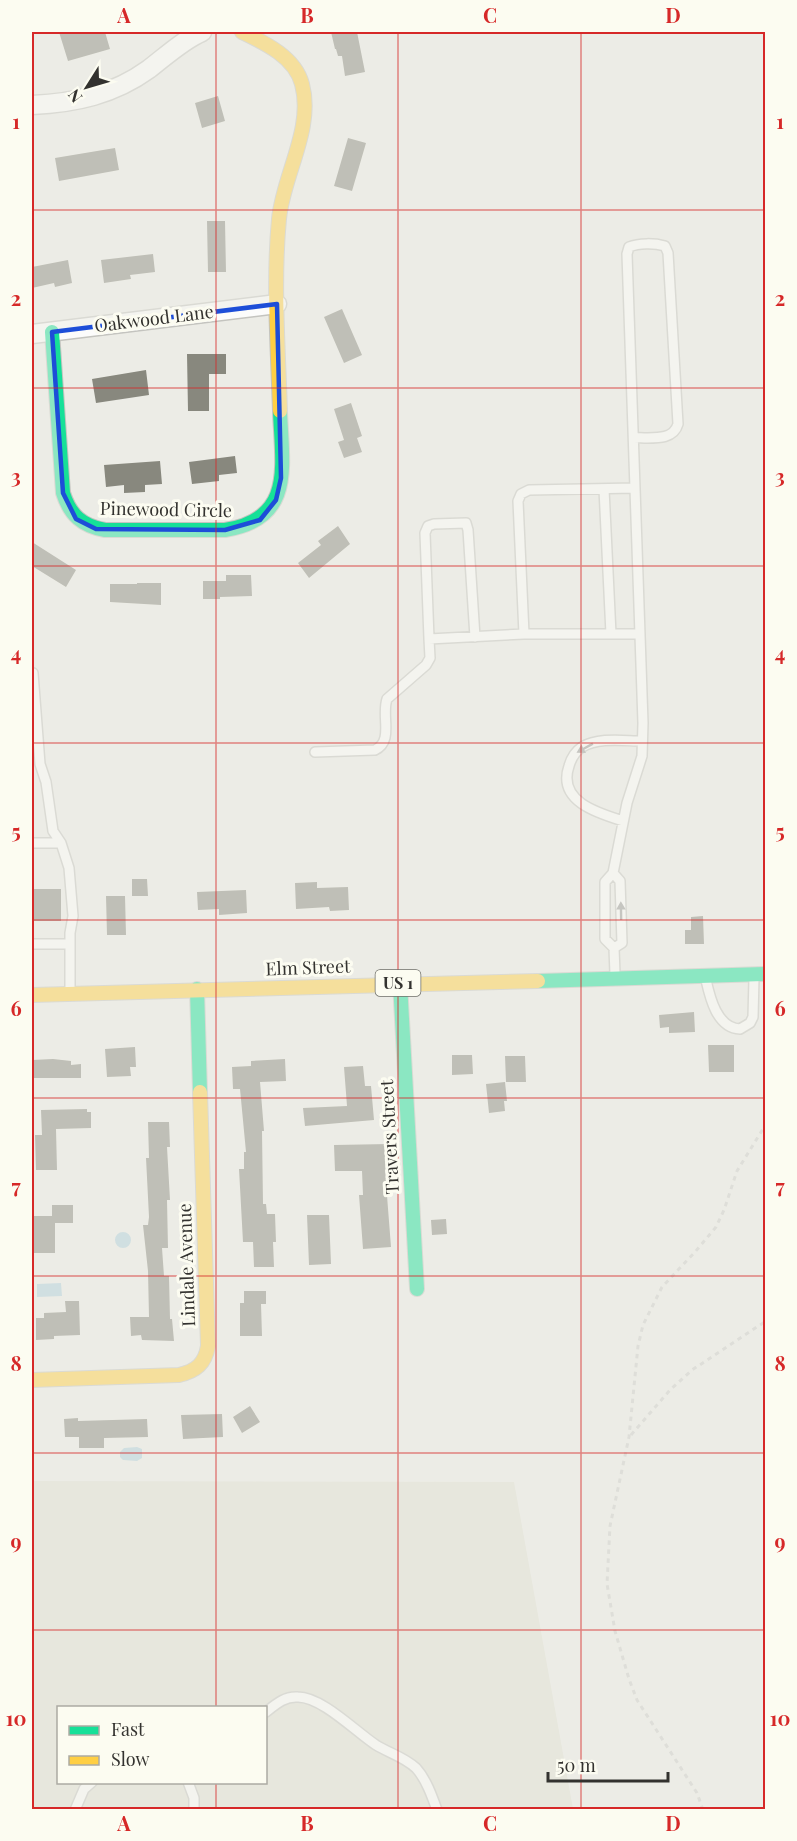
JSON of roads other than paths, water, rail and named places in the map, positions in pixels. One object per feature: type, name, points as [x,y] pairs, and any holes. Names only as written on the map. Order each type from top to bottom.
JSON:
[{"type":"street","points":[[32,105],[74,102],[117,88],[202,32]]},
{"type":"street","name":"Pinewood Circle","points":[[52,332],[63,493],[67,506],[76,519],[88,526],[105,530],[241,529],[260,520],[268,513],[276,500],[281,478],[277,304],[281,200],[302,122],[304,91],[298,74],[286,60],[268,46],[242,32]]},
{"type":"street","name":"Oakwood Lane","points":[[32,334],[277,304]]},
{"type":"street","name":"Elm Street","points":[[32,994],[760,974]]},
{"type":"street","name":"Travers Street","points":[[400,983],[417,1289]]},
{"type":"street","name":"Lindale Avenue","points":[[32,1380],[179,1375],[196,1370],[205,1361],[208,1346],[197,989]]},
{"type":"lane","points":[[615,977],[614,948],[606,939],[604,882],[613,873],[623,821],[642,756],[627,254],[629,247],[635,245],[665,246],[668,252],[678,424],[676,432],[671,436],[634,438]]},
{"type":"lane","points":[[524,634],[518,501],[521,494],[528,490],[635,488]]},
{"type":"lane","points":[[604,489],[610,634]]},
{"type":"lane","points":[[315,752],[375,750],[382,747],[386,740],[385,706],[387,699],[426,665],[430,658],[425,533],[428,526],[466,524],[475,637]]},
{"type":"lane","points":[[429,639],[524,634],[640,634]]},
{"type":"lane","points":[[33,673],[40,764],[46,782],[53,831],[61,843],[69,868],[73,916],[70,944],[70,993]]},
{"type":"lane","points":[[623,821],[585,807],[573,796],[567,784],[566,773],[571,759],[581,747],[604,741],[642,741]]},
{"type":"lane","points":[[32,843],[61,843]]},
{"type":"lane","points":[[613,873],[620,881],[622,943],[614,948]]},
{"type":"lane","points":[[32,944],[70,944]]},
{"type":"lane","points":[[705,975],[709,996],[720,1016],[729,1026],[740,1029],[750,1023],[753,1017],[760,974]]},
{"type":"lane","points":[[267,1711],[284,1698],[308,1699],[323,1706],[378,1746],[399,1755],[417,1769],[429,1790],[436,1809]]},
{"type":"lane","points":[[75,1809],[84,1789],[90,1784]]},
{"type":"lane","points":[[189,1784],[194,1798],[194,1809]]},
{"type":"water","points":[[120,1232],[126,1232],[131,1240],[129,1246],[120,1248],[115,1243],[115,1237]]},
{"type":"water","points":[[61,1283],[62,1296],[37,1297],[37,1284]]},
{"type":"water","points":[[124,1448],[142,1449],[142,1458],[137,1461],[123,1460],[120,1457],[120,1452]]}]
